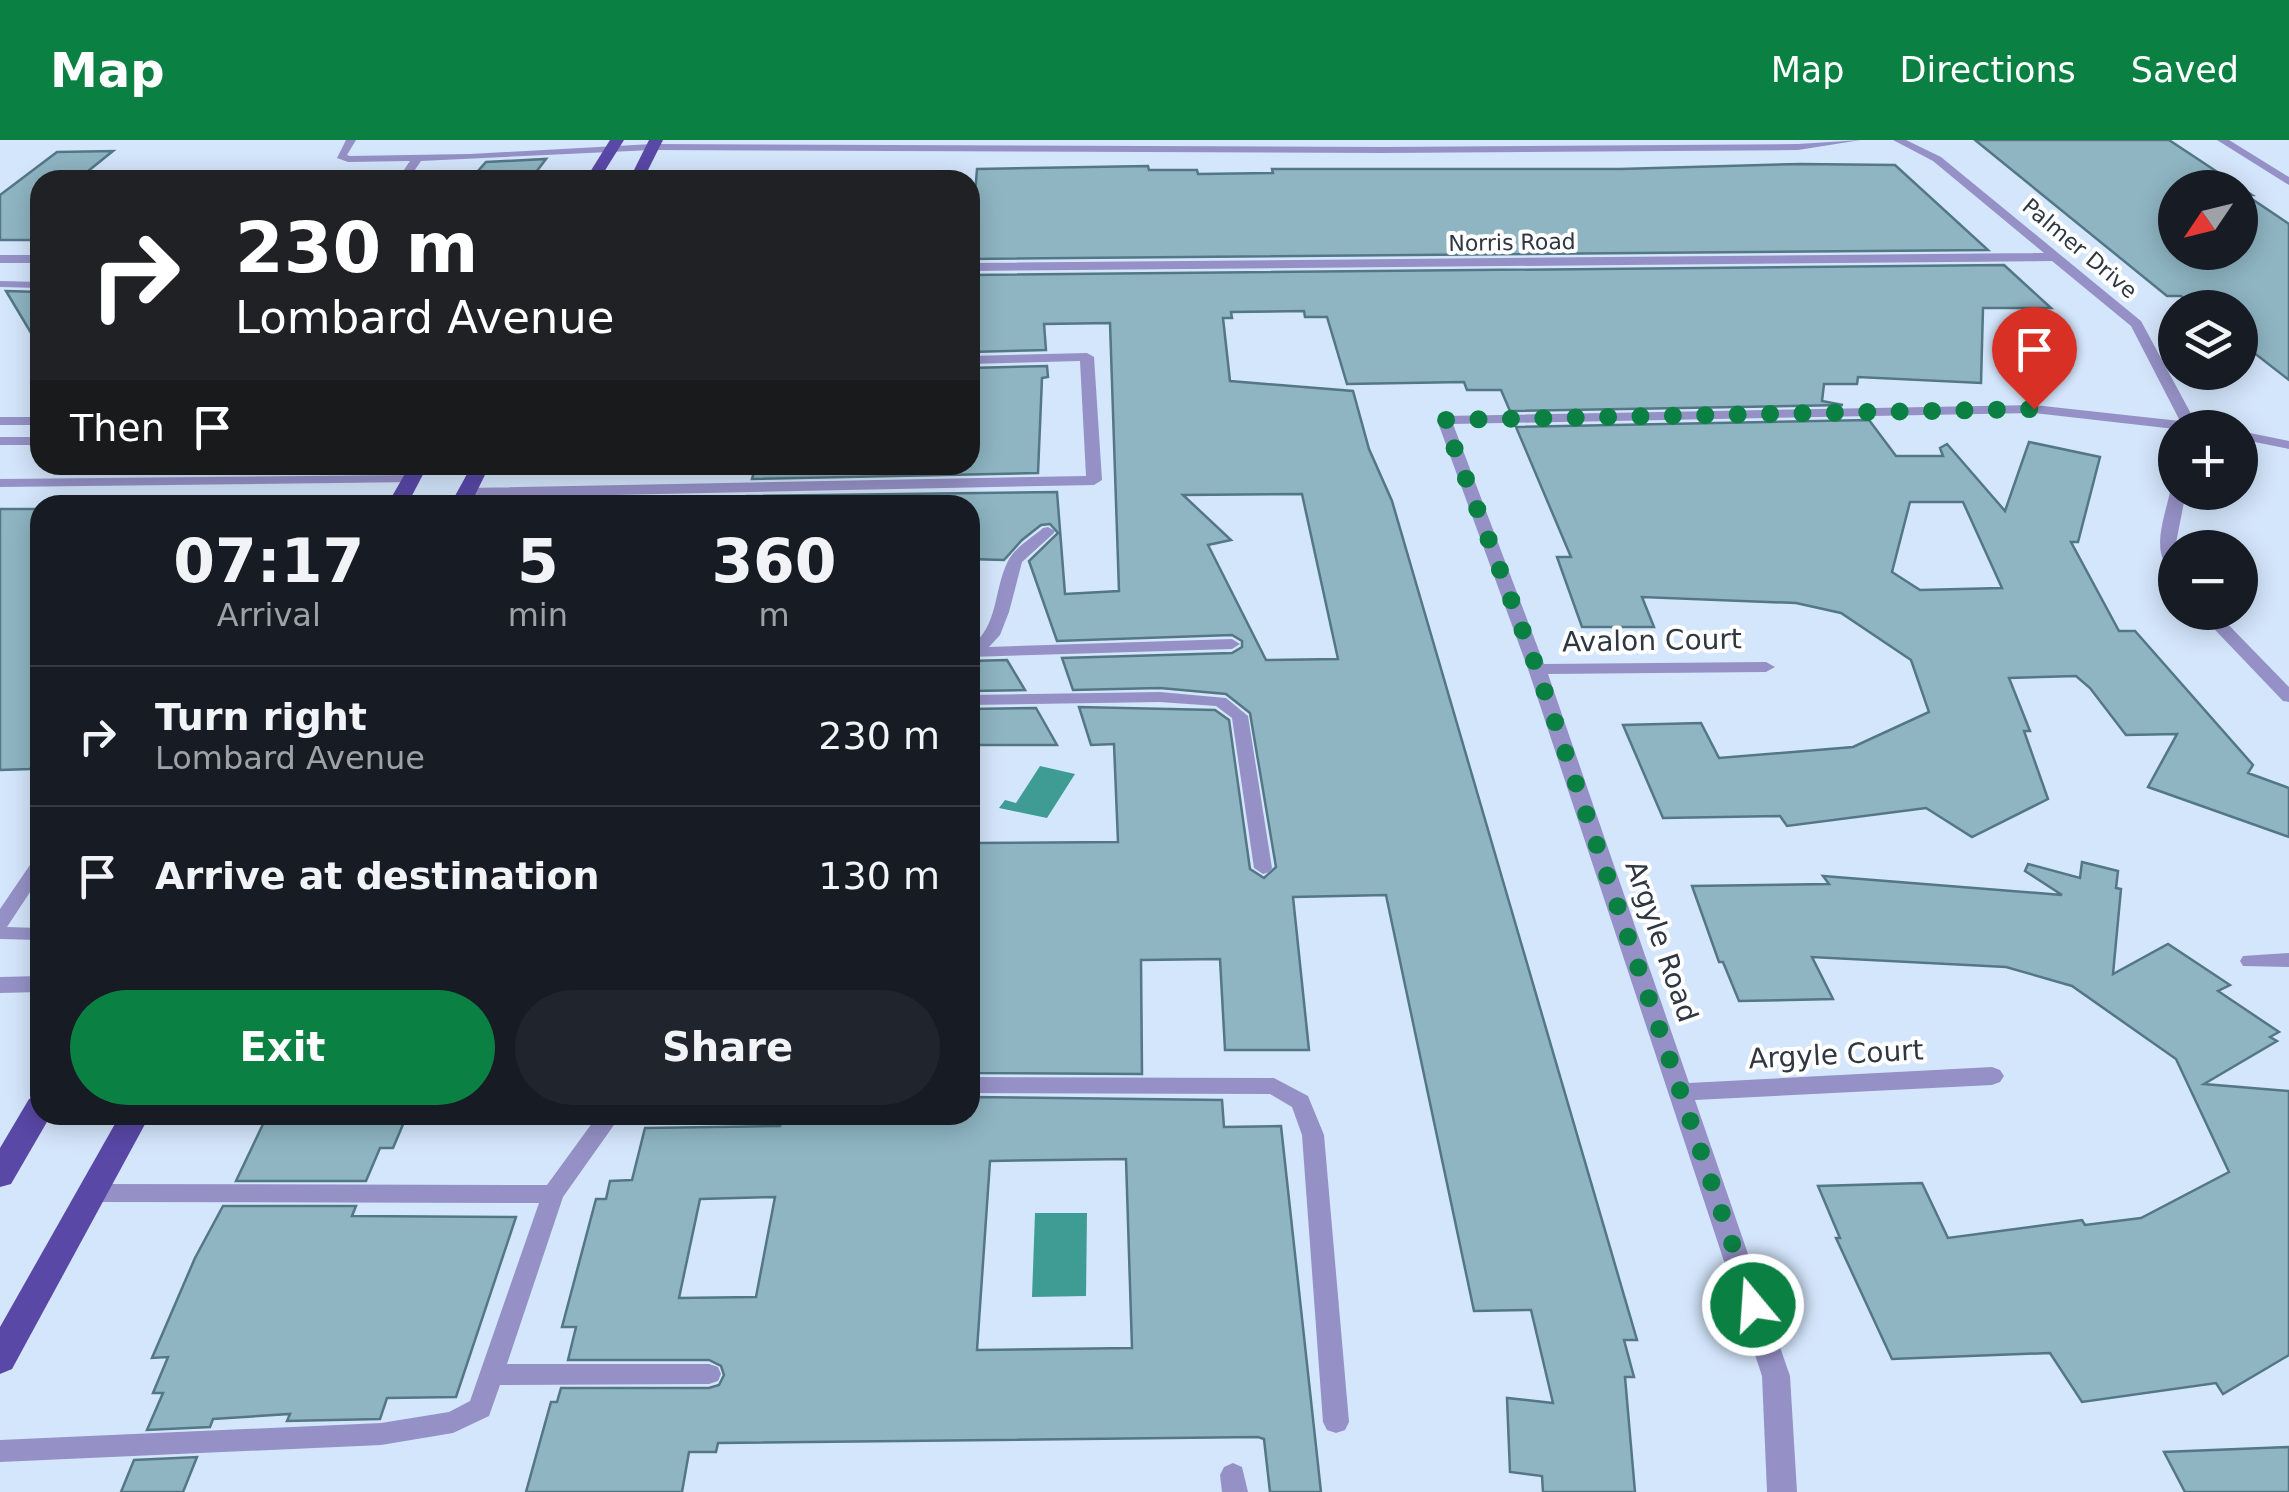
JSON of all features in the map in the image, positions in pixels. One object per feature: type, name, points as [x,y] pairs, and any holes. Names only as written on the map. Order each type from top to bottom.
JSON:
[{"type":"main road","points":[[641,170],[654,144]]},
{"type":"main road","points":[[598,170],[614,146]]},
{"type":"main road","points":[[0,1175],[30,1124]]},
{"type":"main road","points":[[0,1359],[129,1125]]},
{"type":"street","points":[[351,140],[341,156],[348,159],[654,144],[1681,143],[1798,147],[1856,140]]},
{"type":"street","name":"Palmer Drive","points":[[1898,140],[1938,159],[2136,324],[2184,410]]},
{"type":"street","points":[[2222,140],[2289,182]]},
{"type":"street","points":[[409,170],[418,158]]},
{"type":"street","points":[[2263,166],[2289,165]]},
{"type":"street","name":"Norris Road","points":[[980,268],[2055,257]]},
{"type":"street","points":[[0,259],[30,259]]},
{"type":"street","points":[[596,495],[1094,480],[1087,357],[980,360]]},
{"type":"street","name":"Argyle Road","points":[[1782,1492],[1776,1376],[1537,669],[1444,420],[2034,409],[2158,423]]},
{"type":"street","points":[[2258,439],[2289,445]]},
{"type":"street","points":[[2224,630],[2289,697]]},
{"type":"street","name":"Avalon Court","points":[[1537,669],[1766,666]]},
{"type":"street","points":[[0,985],[30,984]]},
{"type":"street","name":"Argyle Court","points":[[1682,1092],[1992,1076]]},
{"type":"lane","points":[[0,284],[30,285]]},
{"type":"lane","points":[[0,422],[30,420]]},
{"type":"lane","points":[[0,441],[30,440]]},
{"type":"lane","points":[[0,484],[311,475]]},
{"type":"lane","points":[[980,645],[992,634],[1002,612],[1015,560],[1048,530]]},
{"type":"lane","points":[[980,651],[1232,644]]},
{"type":"lane","points":[[980,700],[1220,701],[1240,716],[1263,868]]},
{"type":"lane","points":[[0,924],[30,878]]},
{"type":"lane","points":[[0,933],[30,934]]},
{"type":"lane","points":[[2250,961],[2289,960]]},
{"type":"lane","points":[[980,1085],[1274,1086],[1301,1102],[1313,1135],[1336,1422]]},
{"type":"lane","points":[[0,1451],[382,1434],[453,1422],[480,1408],[554,1194],[603,1125]]},
{"type":"lane","points":[[92,1192],[554,1194]]},
{"type":"lane","points":[[491,1375],[709,1374]]},
{"type":"shaded area","points":[[1040,766],[1075,774],[1047,818],[999,808],[1005,800],[1016,803]]},
{"type":"shaded area","points":[[1035,1213],[1087,1213],[1086,1296],[1032,1297]]},
{"type":"building","points":[[1975,140],[2169,140],[2214,170],[2158,170],[2158,270],[2258,270],[2258,203],[2289,224],[2289,380],[2258,356],[2258,290],[2160,290]]},
{"type":"building","points":[[113,151],[89,170],[33,170],[57,152]]},
{"type":"building","points":[[546,159],[538,170],[479,170],[486,162]]},
{"type":"building","points":[[1895,165],[1988,250],[980,259],[977,169],[1148,166],[1149,170],[1197,170],[1198,174],[1273,173],[1272,169]]},
{"type":"building","points":[[30,172],[30,240],[0,240],[0,195]]},
{"type":"building","points":[[2004,265],[2051,308],[1983,308],[1981,383],[1858,377],[1857,384],[1824,384],[1822,401],[1843,405],[1510,411],[1501,390],[1467,390],[1464,382],[1347,384],[1327,317],[1305,317],[1304,311],[1231,312],[1232,318],[1223,318],[1230,381],[1353,391],[1369,449],[1392,501],[1637,1340],[1624,1340],[1634,1377],[1625,1377],[1635,1492],[1543,1492],[1542,1476],[1510,1472],[1507,1398],[1553,1403],[1531,1310],[1474,1311],[1386,895],[1293,897],[1309,1050],[1225,1050],[1220,959],[1141,960],[1142,1074],[980,1073],[980,843],[1118,842],[1114,744],[1091,745],[1079,707],[1215,710],[1229,720],[1250,869],[1264,878],[1276,867],[1250,713],[1226,694],[1160,688],[1073,690],[1062,658],[1232,653],[1242,647],[1242,641],[1232,635],[1057,641],[1029,561],[1058,533],[1050,524],[1041,525],[1004,560],[980,559],[980,495],[824,495],[1057,492],[1065,594],[1119,591],[1110,323],[1044,324],[1046,350],[980,352],[980,275]],"holes":[[[1302,494],[1338,659],[1266,660],[1208,545],[1231,540],[1183,495]]]},
{"type":"building","points":[[6,291],[30,292],[30,331]]},
{"type":"building","points":[[1047,366],[1048,377],[1042,378],[1038,473],[980,474],[980,368]]},
{"type":"building","points":[[1869,420],[1896,456],[1943,456],[1940,448],[1947,444],[2005,511],[2029,442],[2100,457],[2078,542],[2071,542],[2119,631],[2135,631],[2253,765],[2248,773],[2289,788],[2289,837],[2148,787],[2177,734],[2126,735],[2076,676],[2009,678],[2030,731],[2024,731],[2048,799],[1972,837],[1926,808],[1787,826],[1780,816],[1663,818],[1623,725],[1701,723],[1719,758],[1853,747],[1929,712],[1911,660],[1841,613],[1796,603],[1642,597],[1654,627],[1582,627],[1557,557],[1571,557],[1516,427]],"holes":[[[1910,502],[1963,502],[2002,588],[1920,590],[1892,572]]]},
{"type":"building","points":[[753,475],[943,475],[752,479]]},
{"type":"building","points":[[0,509],[30,509],[30,769],[0,770]]},
{"type":"building","points":[[1007,660],[1025,690],[980,691],[980,661]]},
{"type":"building","points":[[1036,708],[1057,745],[980,745],[980,709]]},
{"type":"building","points":[[2082,862],[2118,871],[2116,888],[2121,889],[2113,974],[2168,944],[2230,985],[2218,991],[2279,1032],[2270,1037],[2277,1041],[2204,1084],[2289,1091],[2289,1355],[2223,1394],[2216,1383],[2082,1402],[2050,1353],[1892,1359],[1836,1238],[1840,1238],[1818,1186],[1922,1183],[1948,1238],[2082,1220],[2085,1225],[2141,1218],[2229,1172],[2176,1059],[2072,986],[2006,967],[1812,957],[1833,999],[1739,1001],[1723,962],[1719,962],[1692,886],[1829,884],[1823,876],[2062,895],[2025,871],[2028,864],[2080,878]]},
{"type":"building","points":[[980,1097],[1222,1100],[1224,1127],[1281,1126],[1321,1492],[1270,1492],[1264,1439],[1258,1437],[718,1443],[716,1452],[689,1452],[682,1492],[526,1492],[551,1402],[557,1402],[561,1388],[709,1388],[719,1385],[724,1375],[721,1366],[709,1360],[568,1360],[576,1327],[562,1327],[596,1199],[606,1199],[610,1181],[632,1180],[645,1128],[980,1125]],"holes":[[[1126,1159],[1132,1348],[977,1350],[990,1161]],[[775,1197],[756,1297],[679,1298],[700,1199]]]},
{"type":"building","points":[[263,1125],[403,1125],[393,1148],[380,1148],[366,1181],[236,1181]]},
{"type":"building","points":[[223,1206],[356,1206],[352,1216],[516,1217],[456,1397],[387,1398],[380,1419],[287,1421],[290,1414],[213,1419],[210,1427],[147,1430],[163,1393],[153,1393],[168,1357],[152,1358],[195,1258]]},
{"type":"building","points":[[2289,1447],[2289,1492],[2185,1492],[2164,1452]]},
{"type":"building","points":[[197,1457],[183,1492],[121,1492],[134,1460]]},
{"type":"route","points":[[1753,1305],[1537,669],[1444,420],[2034,409]]}]
